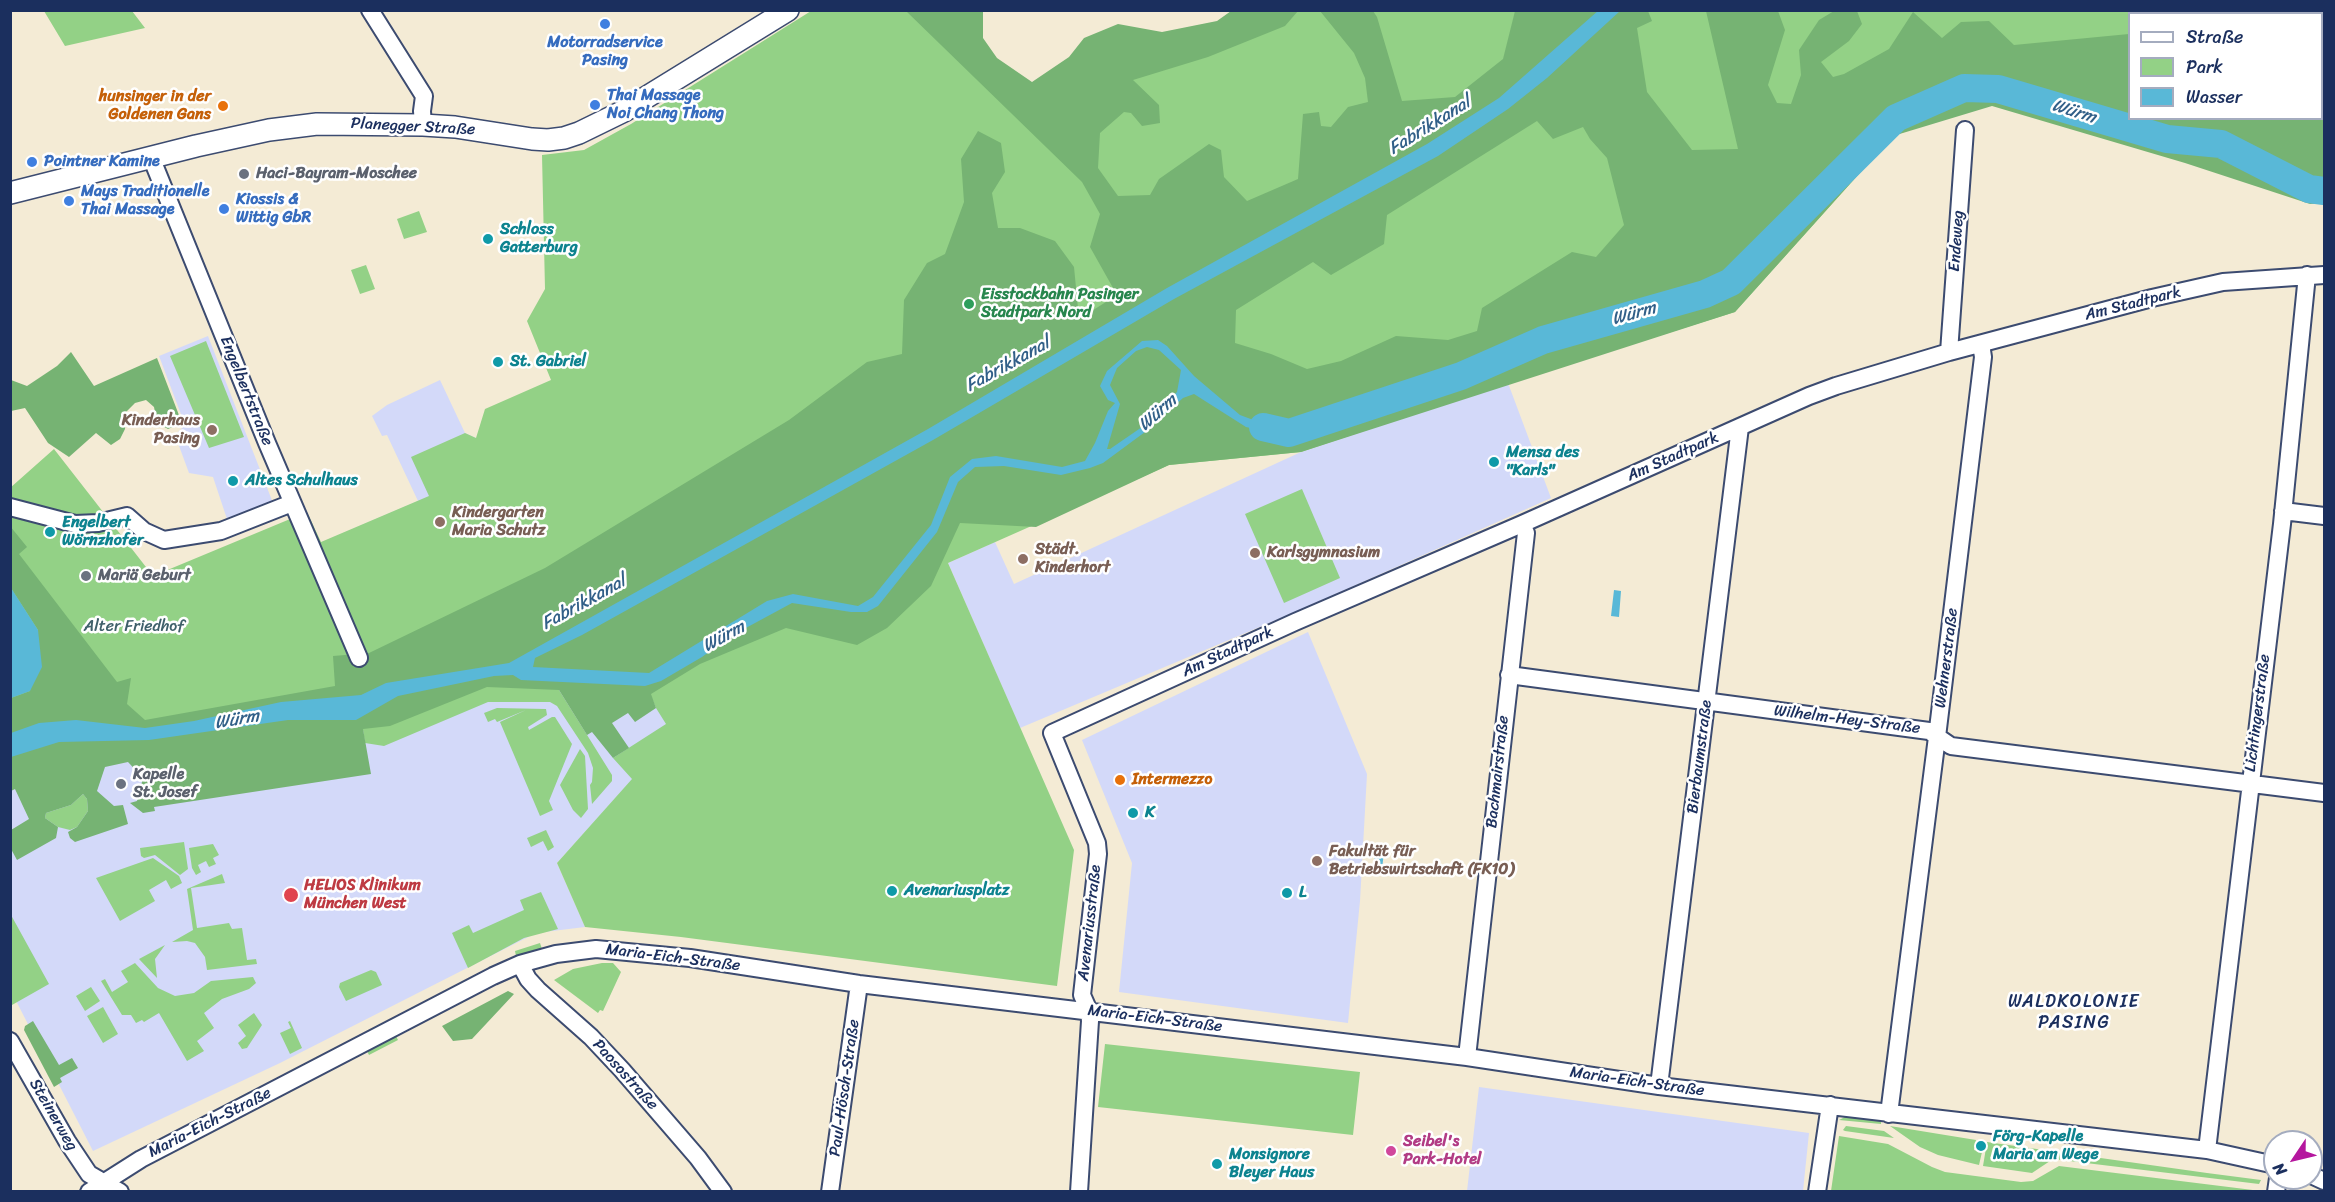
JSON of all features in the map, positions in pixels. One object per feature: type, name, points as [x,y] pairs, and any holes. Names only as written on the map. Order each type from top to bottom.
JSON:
[{"type":"main road","name":"Planegger Straße","points":[[10,193],[151,157],[289,127],[355,123],[423,125],[548,140],[579,133],[624,111],[788,10]]},
{"type":"street","points":[[370,10],[424,96],[423,125]]},
{"type":"street","name":"Endeweg","points":[[1949,352],[1965,130]]},
{"type":"street","name":"Engelbertstraße","points":[[151,157],[292,503],[359,658]]},
{"type":"street","name":"Lichtingerstraße","points":[[2207,1150],[2283,511],[2307,275]]},
{"type":"street","name":"Am Stadtpark","points":[[1052,734],[1294,622],[1827,389],[1949,352],[2152,298],[2223,282],[2325,275]]},
{"type":"street","name":"Wehnerstraße","points":[[1889,1114],[1938,737],[1983,357],[1981,344]]},
{"type":"street","name":"Bierbaumstraße","points":[[1659,1086],[1740,427]]},
{"type":"street","points":[[10,507],[75,524],[98,523],[127,516],[144,531],[164,540],[221,531],[292,503]]},
{"type":"street","points":[[2283,511],[2325,516]]},
{"type":"street","name":"Bachmairstraße","points":[[1467,1057],[1526,533],[1522,524]]},
{"type":"street","name":"Wilhelm-Hey-Straße","points":[[1509,675],[1929,731],[1951,746],[2325,793]]},
{"type":"street","name":"Avenariusstraße","points":[[1052,734],[1096,843],[1098,854],[1082,995],[1089,1011],[1090,1021],[1080,1191]]},
{"type":"street","name":"Maria-Eich-Straße","points":[[89,1191],[141,1159],[493,976],[520,964],[565,952],[606,949],[690,958],[859,984],[1467,1057],[1659,1086],[2207,1150],[2263,1162]]},
{"type":"street","name":"Paosostraße","points":[[520,964],[528,979],[538,990],[591,1037],[622,1070],[698,1158],[723,1191]]},
{"type":"street","name":"Paul-Hösch-Straße","points":[[830,1191],[859,984]]},
{"type":"street","name":"Steinerweg","points":[[10,1041],[67,1141],[89,1174],[120,1191]]},
{"type":"street","points":[[1817,1191],[1830,1105]]},
{"type":"shaded area","name":"Kinderhaus Pasing","points":[[208,336],[273,503],[227,519],[213,477],[189,473],[175,435],[185,425],[159,356]]},
{"type":"shaded area","name":"Kindergarten Maria Schutz","points":[[440,380],[465,433],[476,438],[532,574],[320,543],[418,501],[387,435],[382,436],[372,416],[387,405]]},
{"type":"shaded area","name":"Karlsgymnasium","points":[[1508,383],[1551,498],[1300,610],[1020,728],[948,563],[995,542],[1014,584],[1301,452]]},
{"type":"shaded area","points":[[1308,632],[1367,774],[1360,901],[1348,1023],[1119,992],[1132,863],[1082,740]]},
{"type":"shaded area","name":"HELIOS Klinikum München West","points":[[487,687],[714,689],[557,863],[585,927],[536,933],[280,1063],[93,1151],[11,991],[11,774]]},
{"type":"shaded area","points":[[1479,1087],[1809,1133],[1803,1191],[1467,1191]]},
{"type":"green space","points":[[2217,10],[2324,11],[2324,203],[2310,204],[2185,163],[1992,106],[1893,136],[1735,312],[1301,452],[1169,465],[1036,527],[960,523],[931,586],[887,628],[857,645],[786,628],[700,664],[651,694],[656,708],[635,722],[628,713],[612,723],[629,748],[613,758],[592,732],[587,735],[559,690],[487,687],[390,726],[363,729],[371,774],[154,807],[155,811],[143,813],[130,803],[137,801],[143,778],[128,762],[105,767],[97,791],[114,806],[123,805],[128,824],[75,842],[70,838],[68,832],[77,827],[88,811],[87,799],[83,794],[71,805],[46,813],[45,818],[58,827],[56,838],[17,860],[11,849],[11,830],[29,819],[15,789],[11,791],[11,698],[30,691],[38,630],[11,588],[10,526],[27,547],[19,554],[117,682],[131,678],[127,704],[145,720],[335,686],[333,656],[369,653],[545,568],[789,420],[867,362],[902,354],[904,300],[927,263],[945,254],[964,202],[961,159],[978,131],[1001,143],[1005,172],[992,193],[998,228],[1020,228],[1055,241],[1074,267],[1079,319],[1117,295],[1090,247],[1100,214],[1082,182],[906,11],[983,11],[983,38],[997,58],[1032,82],[1069,57],[1084,38],[1118,24],[1162,32],[1217,21],[1231,11],[1298,11],[1285,26],[1208,57],[1133,80],[1159,105],[1160,123],[1142,126],[1131,113],[1124,112],[1100,133],[1098,168],[1118,196],[1150,195],[1159,179],[1209,144],[1221,150],[1224,177],[1247,201],[1298,179],[1303,114],[1319,112],[1321,126],[1331,127],[1348,107],[1368,102],[1365,78],[1354,53],[1320,11],[1373,11],[1377,17],[1402,101],[1455,97],[1503,59],[1515,11],[1648,11],[1652,21],[1637,28],[1647,92],[1692,150],[1738,149],[1706,11],[1778,11],[1785,30],[1768,85],[1777,103],[1791,104],[1801,75],[1799,50],[1819,20],[1834,11],[1857,11],[1862,24],[1849,41],[1821,62],[1833,77],[1844,74],[1889,49],[1913,12],[1942,38],[1961,22],[1989,21],[2014,45],[2128,34],[2128,120],[2323,120],[2323,12],[2214,12]],"holes":[[[1537,121],[1553,139],[1583,127],[1590,139],[1607,158],[1624,225],[1596,257],[1572,252],[1482,308],[1477,331],[1448,340],[1396,336],[1341,361],[1307,369],[1271,354],[1235,343],[1236,310],[1313,262],[1331,275],[1384,244],[1387,215]]]},
{"type":"green space","points":[[44,11],[132,11],[145,28],[65,46]]},
{"type":"green space","name":"Alter Friedhof","points":[[811,11],[963,11],[999,96],[1293,11],[2324,11],[2324,201],[1985,102],[1893,136],[1735,312],[1508,383],[1301,452],[1169,465],[948,563],[1074,850],[1057,986],[681,937],[585,927],[557,863],[632,779],[613,758],[666,724],[650,694],[559,690],[612,775],[612,781],[592,804],[590,785],[593,768],[588,753],[557,706],[550,702],[488,702],[384,746],[365,743],[363,730],[11,774],[10,488],[54,449],[153,576],[307,512],[321,542],[429,496],[411,457],[465,433],[476,438],[485,409],[551,380],[527,321],[545,289],[542,155],[584,150],[631,124]]},
{"type":"green space","points":[[419,211],[427,232],[404,239],[397,219]]},
{"type":"green space","points":[[366,265],[375,289],[360,294],[351,270]]},
{"type":"green space","points":[[206,341],[244,437],[209,448],[170,356]]},
{"type":"green space","points":[[71,352],[94,386],[157,358],[182,423],[168,429],[157,423],[154,407],[146,400],[135,403],[126,412],[125,429],[120,439],[111,445],[96,433],[69,457],[48,443],[25,408],[11,411],[11,380],[27,386],[57,366]]},
{"type":"green space","points":[[1302,489],[1340,578],[1284,603],[1245,514]]},
{"type":"green space","points":[[497,708],[546,709],[547,715],[528,727],[529,730],[555,717],[572,744],[549,801],[553,810],[540,816],[500,722],[526,710],[497,722],[495,719],[488,722],[484,713]]},
{"type":"green space","points":[[580,749],[585,756],[588,809],[581,818],[573,810],[560,785]]},
{"type":"green space","points":[[83,794],[87,799],[88,811],[77,827],[70,830],[58,827],[45,818],[46,813],[71,805]]},
{"type":"green space","points":[[546,830],[554,847],[548,851],[543,841],[531,847],[527,838]]},
{"type":"green space","points":[[184,842],[188,869],[180,875],[155,855],[144,858],[141,856],[140,848]]},
{"type":"green space","points":[[213,844],[219,855],[213,858],[216,864],[209,867],[206,861],[198,865],[201,872],[196,875],[192,868],[189,848]]},
{"type":"green space","points":[[153,858],[179,876],[182,883],[171,889],[166,880],[149,890],[155,901],[120,921],[96,878]]},
{"type":"green space","points":[[222,874],[225,883],[191,888],[197,928],[229,923],[232,929],[242,928],[247,960],[256,959],[257,964],[207,970],[205,957],[195,943],[172,942],[193,930],[187,889]]},
{"type":"green space","points":[[541,892],[558,929],[524,938],[468,968],[452,933],[469,925],[473,933],[524,910],[520,900]]},
{"type":"green space","points":[[11,915],[49,984],[12,1005],[10,1003]]},
{"type":"green space","points":[[540,943],[542,949],[516,956],[515,951]]},
{"type":"green space","points":[[165,945],[155,959],[157,978],[139,959]]},
{"type":"green space","points":[[135,963],[158,988],[175,996],[194,993],[211,981],[253,977],[256,983],[249,989],[222,999],[204,1013],[214,1028],[197,1041],[204,1051],[187,1061],[159,1013],[144,1022],[142,1020],[136,1023],[131,1015],[122,1015],[101,981],[105,979],[112,992],[128,982],[121,971]]},
{"type":"green space","points":[[613,963],[621,972],[603,1011],[600,1010],[598,1013],[554,980],[573,969]]},
{"type":"green space","points":[[371,970],[376,972],[382,985],[346,1001],[339,987],[340,983]]},
{"type":"green space","points":[[91,987],[100,1001],[85,1011],[76,996]]},
{"type":"green space","points":[[508,991],[514,994],[472,1039],[453,1041],[442,1026]]},
{"type":"green space","points":[[103,1007],[118,1034],[103,1043],[87,1016]]},
{"type":"green space","points":[[254,1013],[262,1025],[247,1048],[242,1049],[238,1043],[246,1036],[238,1025]]},
{"type":"green space","points":[[33,1021],[59,1065],[72,1058],[78,1068],[60,1078],[62,1082],[54,1087],[24,1030],[25,1026]]},
{"type":"green space","points":[[290,1021],[302,1048],[290,1054],[280,1033],[291,1028],[288,1022]]},
{"type":"green space","points":[[395,1034],[398,1040],[369,1055],[366,1049]]},
{"type":"green space","points":[[1105,1044],[1360,1072],[1353,1135],[1098,1107]]},
{"type":"green space","points":[[1847,1116],[1881,1120],[1881,1124],[1839,1120]]},
{"type":"green space","points":[[1846,1126],[1884,1131],[1894,1138],[1845,1131],[1843,1130]]},
{"type":"green space","points":[[1890,1126],[1976,1140],[1974,1150],[1982,1152],[1979,1165],[1938,1155],[1920,1147]]},
{"type":"green space","points":[[1839,1136],[1888,1144],[1945,1172],[2021,1182],[2033,1181],[2059,1166],[2261,1191],[1831,1191]]},
{"type":"green space","points":[[1987,1142],[2261,1180],[2259,1184],[2053,1159],[2032,1173],[1983,1166]]},
{"type":"water","points":[[1599,10],[1620,11],[1547,78],[1508,109],[1438,156],[1174,299],[933,440],[582,635],[535,658],[533,667],[649,673],[767,601],[793,594],[858,606],[873,597],[931,525],[950,477],[972,459],[996,456],[1062,467],[1085,461],[1108,411],[1115,403],[1108,400],[1100,386],[1107,371],[1142,341],[1158,340],[1167,346],[1194,376],[1240,415],[1272,427],[1298,425],[1302,433],[1286,436],[1246,427],[1194,394],[1183,398],[1145,432],[1103,463],[1090,468],[1061,475],[1004,466],[975,467],[958,482],[937,532],[878,606],[867,612],[851,612],[792,603],[731,636],[702,657],[661,681],[645,686],[521,680],[513,675],[494,676],[398,696],[356,720],[288,720],[149,740],[59,742],[11,757],[11,733],[39,723],[76,720],[145,728],[194,721],[281,702],[361,695],[386,683],[509,663],[928,429],[1167,288],[1427,144],[1499,98]],"holes":[[[1147,347],[1159,350],[1181,370],[1177,392],[1142,427],[1107,449],[1120,404],[1110,385],[1117,368],[1136,351]]]},
{"type":"water","points":[[11,588],[38,630],[42,667],[30,691],[11,698]]},
{"type":"water","points":[[1614,590],[1621,591],[1619,617],[1611,616]]},
{"type":"water","points":[[1375,851],[1384,852],[1382,869],[1373,868]]},
{"type":"waterway","name":"Würm","points":[[1263,427],[1289,433],[1461,376],[1543,340],[1705,294],[1731,282],[1896,118],[1964,88],[1998,89],[2167,139],[2221,144],[2309,189],[2324,191]]},
{"type":"place","name":"Motorradservice Pasing","points":[[605,24]]},
{"type":"place","name":"Thai Massage Noi Chang Thong","points":[[595,105]]},
{"type":"place","name":"hunsinger in der Goldenen Gans","points":[[223,106]]},
{"type":"place","name":"Pointner Kamine","points":[[32,162]]},
{"type":"place","name":"Haci-Bayram-Moschee","points":[[244,174]]},
{"type":"place","name":"Mays Traditionelle Thai Massage","points":[[69,201]]},
{"type":"place","name":"Kiossis & Wittig GbR","points":[[224,209]]},
{"type":"place","name":"Schloss Gatterburg","points":[[488,239]]},
{"type":"place","name":"Eisstockbahn Pasinger Stadtpark Nord","points":[[969,304]]},
{"type":"place","name":"St. Gabriel","points":[[498,362]]},
{"type":"place","name":"Kinderhaus Pasing","points":[[212,430]]},
{"type":"place","name":"Mensa des \"Karls\"","points":[[1494,462]]},
{"type":"place","name":"Altes Schulhaus","points":[[233,481]]},
{"type":"place","name":"Kindergarten Maria Schutz","points":[[440,522]]},
{"type":"place","name":"Engelbert Wörnzhofer","points":[[50,532]]},
{"type":"place","name":"Karlsgymnasium","points":[[1255,553]]},
{"type":"place","name":"Städt. Kinderhort","points":[[1023,559]]},
{"type":"place","name":"Mariä Geburt","points":[[86,576]]},
{"type":"place","name":"Intermezzo","points":[[1120,780]]},
{"type":"place","name":"Kapelle St. Josef","points":[[121,784]]},
{"type":"place","name":"K","points":[[1133,813]]},
{"type":"place","name":"Fakultät für Betriebswirtschaft (FK10)","points":[[1317,861]]},
{"type":"place","name":"Avenariusplatz","points":[[892,891]]},
{"type":"place","name":"L","points":[[1287,893]]},
{"type":"place","name":"HELIOS Klinikum München West","points":[[291,895]]},
{"type":"place","name":"Förg-Kapelle Maria am Wege","points":[[1981,1146]]},
{"type":"place","name":"Seibel's Park-Hotel","points":[[1391,1151]]},
{"type":"place","name":"Monsignore Bleyer Haus","points":[[1217,1164]]},
{"type":"district","name":"WALDKOLONIE PASING","points":[[2074,1012]]},
{"type":"water label","name":"Fabrikkanal","points":[[1430,126]]},
{"type":"water label","name":"Fabrikkanal","points":[[1008,365]]},
{"type":"water label","name":"Fabrikkanal","points":[[584,603]]}]
